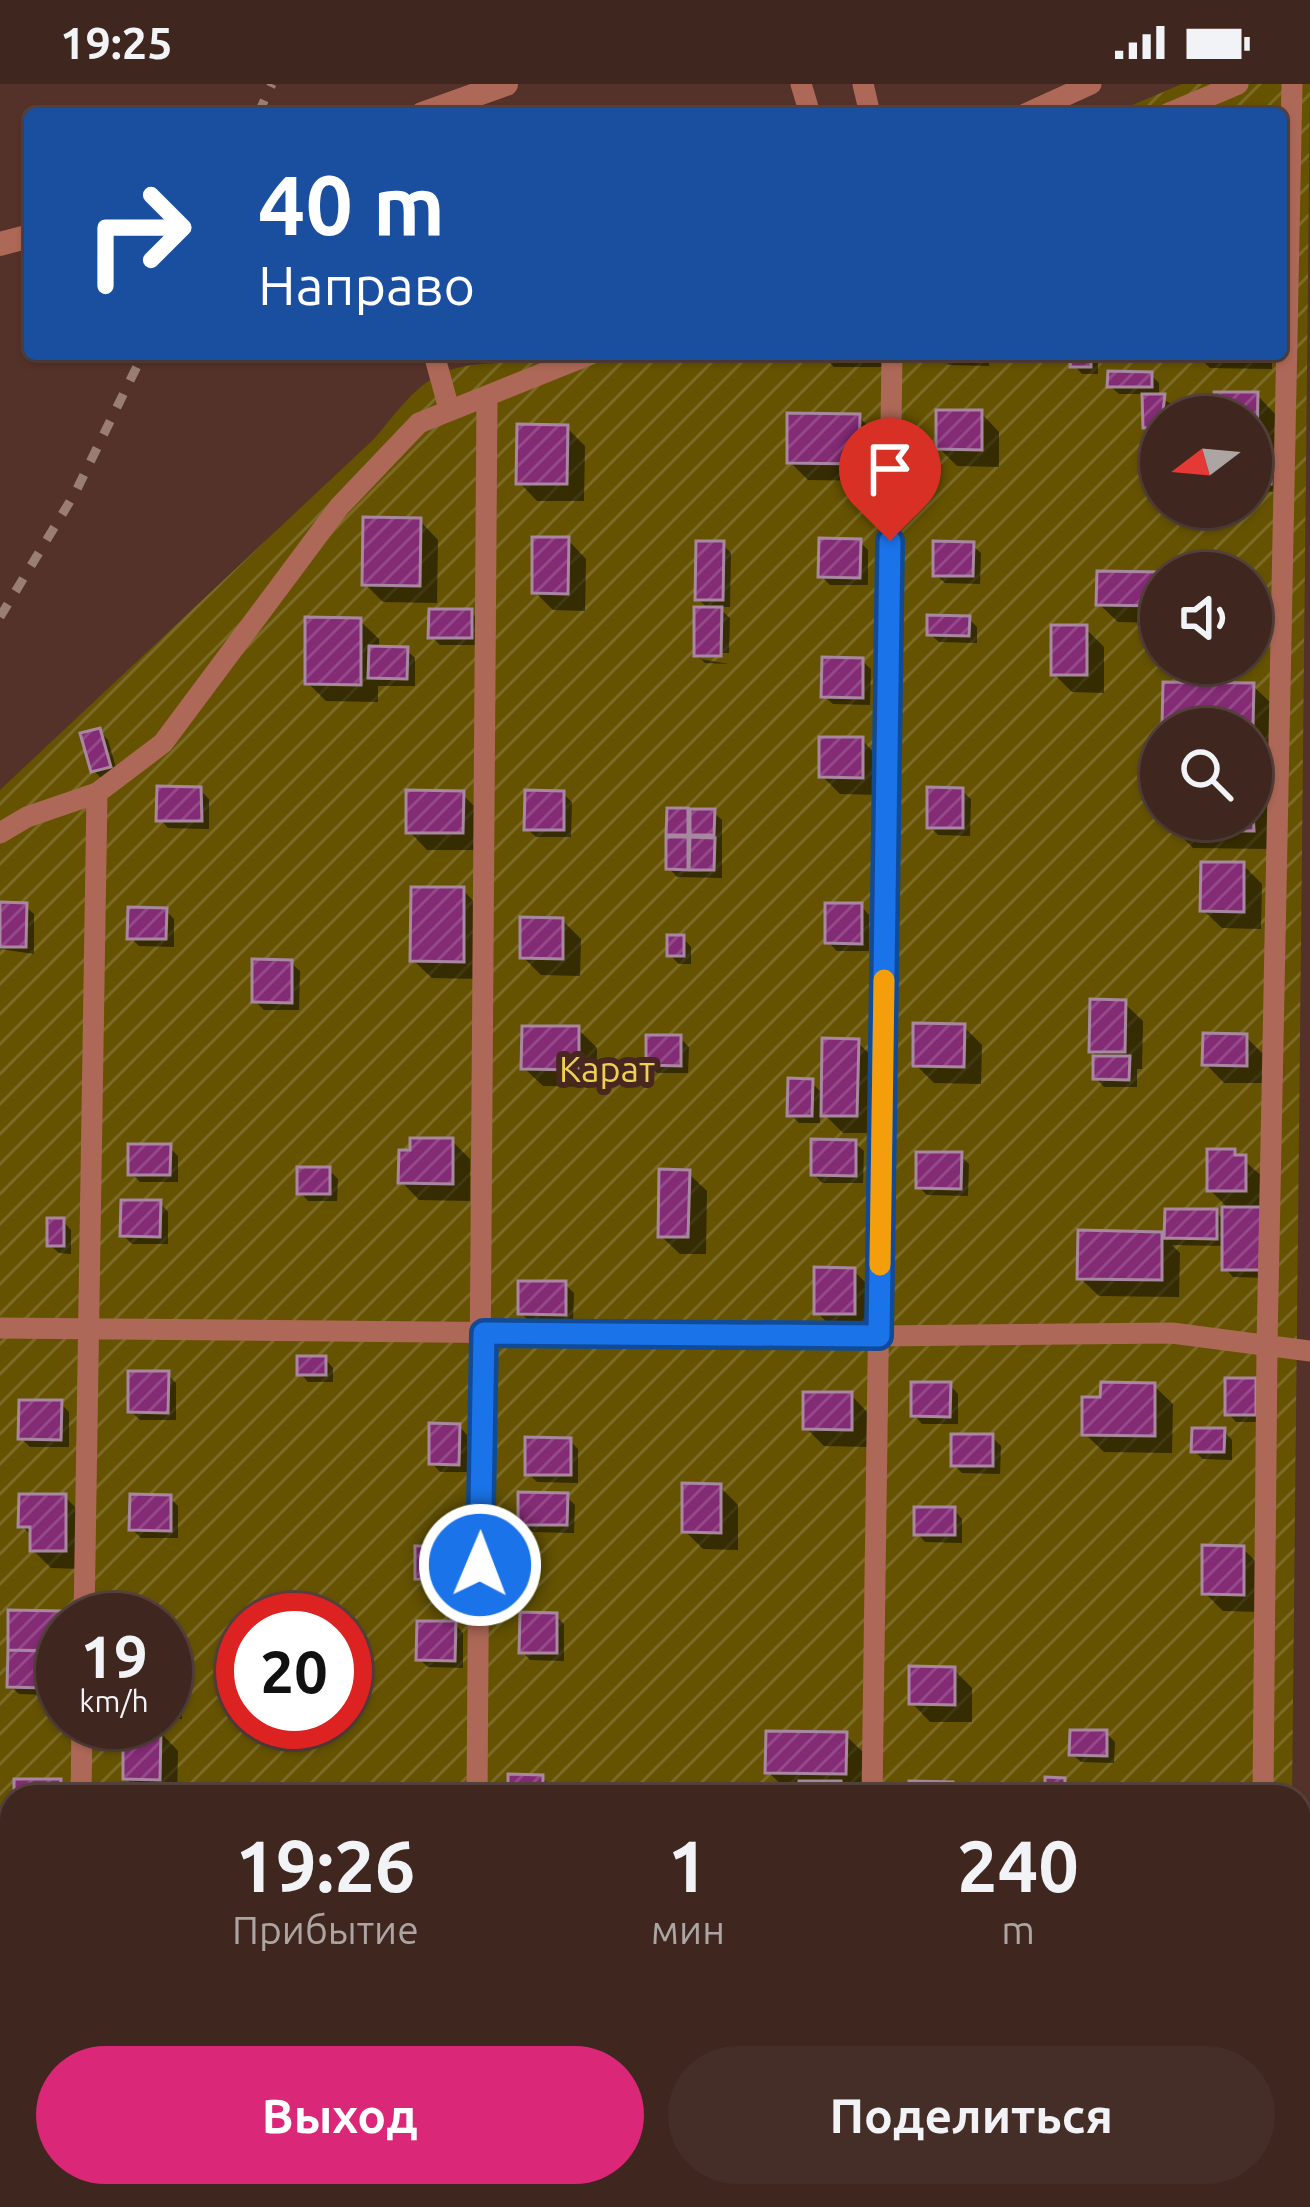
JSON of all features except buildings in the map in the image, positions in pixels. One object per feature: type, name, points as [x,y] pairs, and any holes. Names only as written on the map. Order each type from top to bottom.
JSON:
[{"type":"street","points":[[439,108],[506,84]]},
{"type":"lane","points":[[1038,108],[1091,84]]},
{"type":"lane","points":[[1181,108],[1238,84]]},
{"type":"lane","points":[[1287,336],[1292,84]]},
{"type":"lane","points":[[436,360],[448,409]]},
{"type":"lane","points":[[0,833],[27,817],[97,793],[163,743],[338,507],[419,423],[576,360]]},
{"type":"lane","points":[[872,1785],[892,360]]},
{"type":"lane","points":[[1264,1785],[1267,1344],[1287,360]]},
{"type":"lane","points":[[477,1785],[484,1333],[487,396]]},
{"type":"lane","points":[[84,1593],[97,793]]},
{"type":"lane","points":[[0,1328],[879,1336],[1172,1333],[1310,1351]]},
{"type":"lane","points":[[81,1785],[82,1749]]},
{"type":"green space","name":"Карат","points":[[1182,84],[1310,84],[1292,1785],[0,1785],[0,790],[374,439],[415,392],[434,377],[468,366],[520,360],[1287,360],[1287,108],[1125,108]]},
{"type":"railway","points":[[261,108],[272,84]]},
{"type":"railway","points":[[0,617],[75,493],[140,360]]},
{"type":"slow traffic","points":[[880,1265],[884,980]]},
{"type":"route","points":[[480,1565],[484,1333],[879,1336],[890,541]]}]
